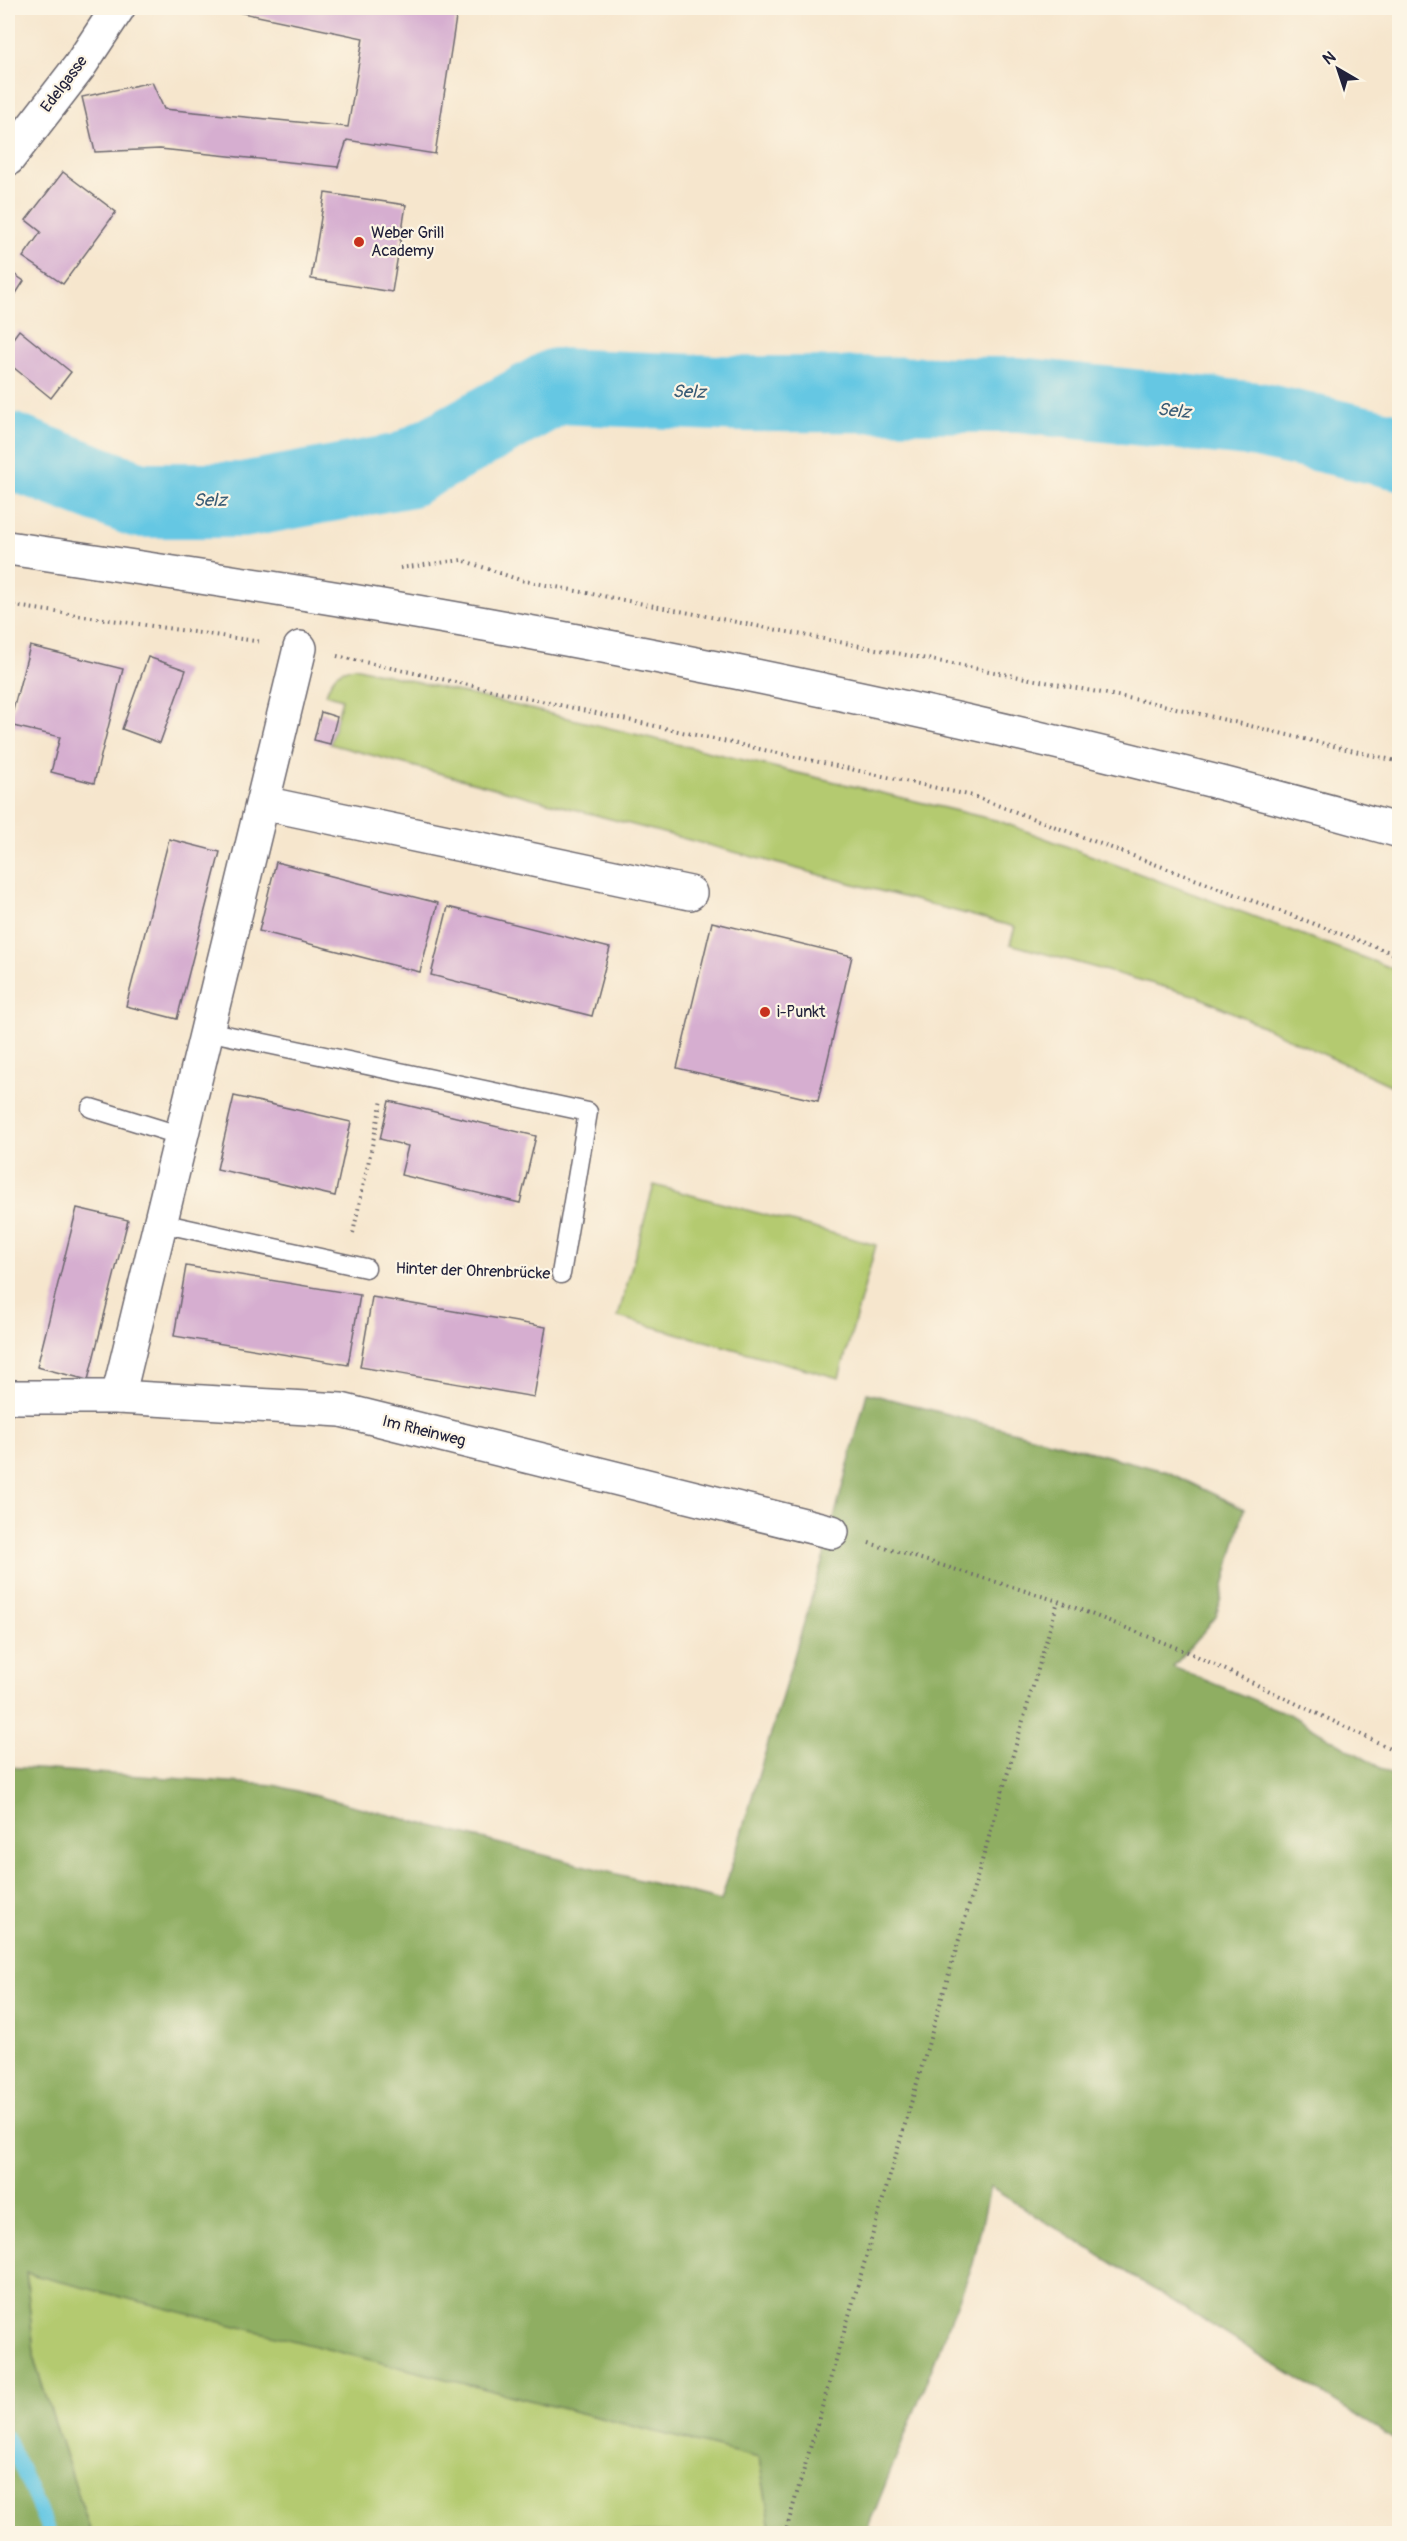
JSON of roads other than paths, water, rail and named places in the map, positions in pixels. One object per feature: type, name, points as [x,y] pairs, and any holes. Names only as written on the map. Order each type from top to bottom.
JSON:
[{"type":"street","name":"Edelgasse","points":[[8,159],[79,67],[118,8]]},
{"type":"street","points":[[8,548],[547,635],[772,679],[958,719],[1168,770],[1400,831]]},
{"type":"street","points":[[118,1397],[300,648]]},
{"type":"street","points":[[263,803],[690,893]]},
{"type":"street","name":"Im Rheinweg","points":[[8,1397],[118,1397],[341,1410],[832,1532]]},
{"type":"lane","name":"Hinter der Ohrenbrücke","points":[[207,1031],[588,1112],[561,1274]]},
{"type":"lane","points":[[91,1108],[182,1136]]},
{"type":"lane","points":[[160,1223],[366,1268]]},
{"type":"waterway","name":"Selz","points":[[8,450],[139,500],[243,500],[406,470],[557,386],[741,394],[1018,395],[1258,420],[1400,452]]},
{"type":"waterway","points":[[8,2438],[50,2534]]},
{"type":"place","name":"Weber Grill Academy","points":[[359,242]]},
{"type":"place","name":"i-Punkt","points":[[765,1012]]}]
